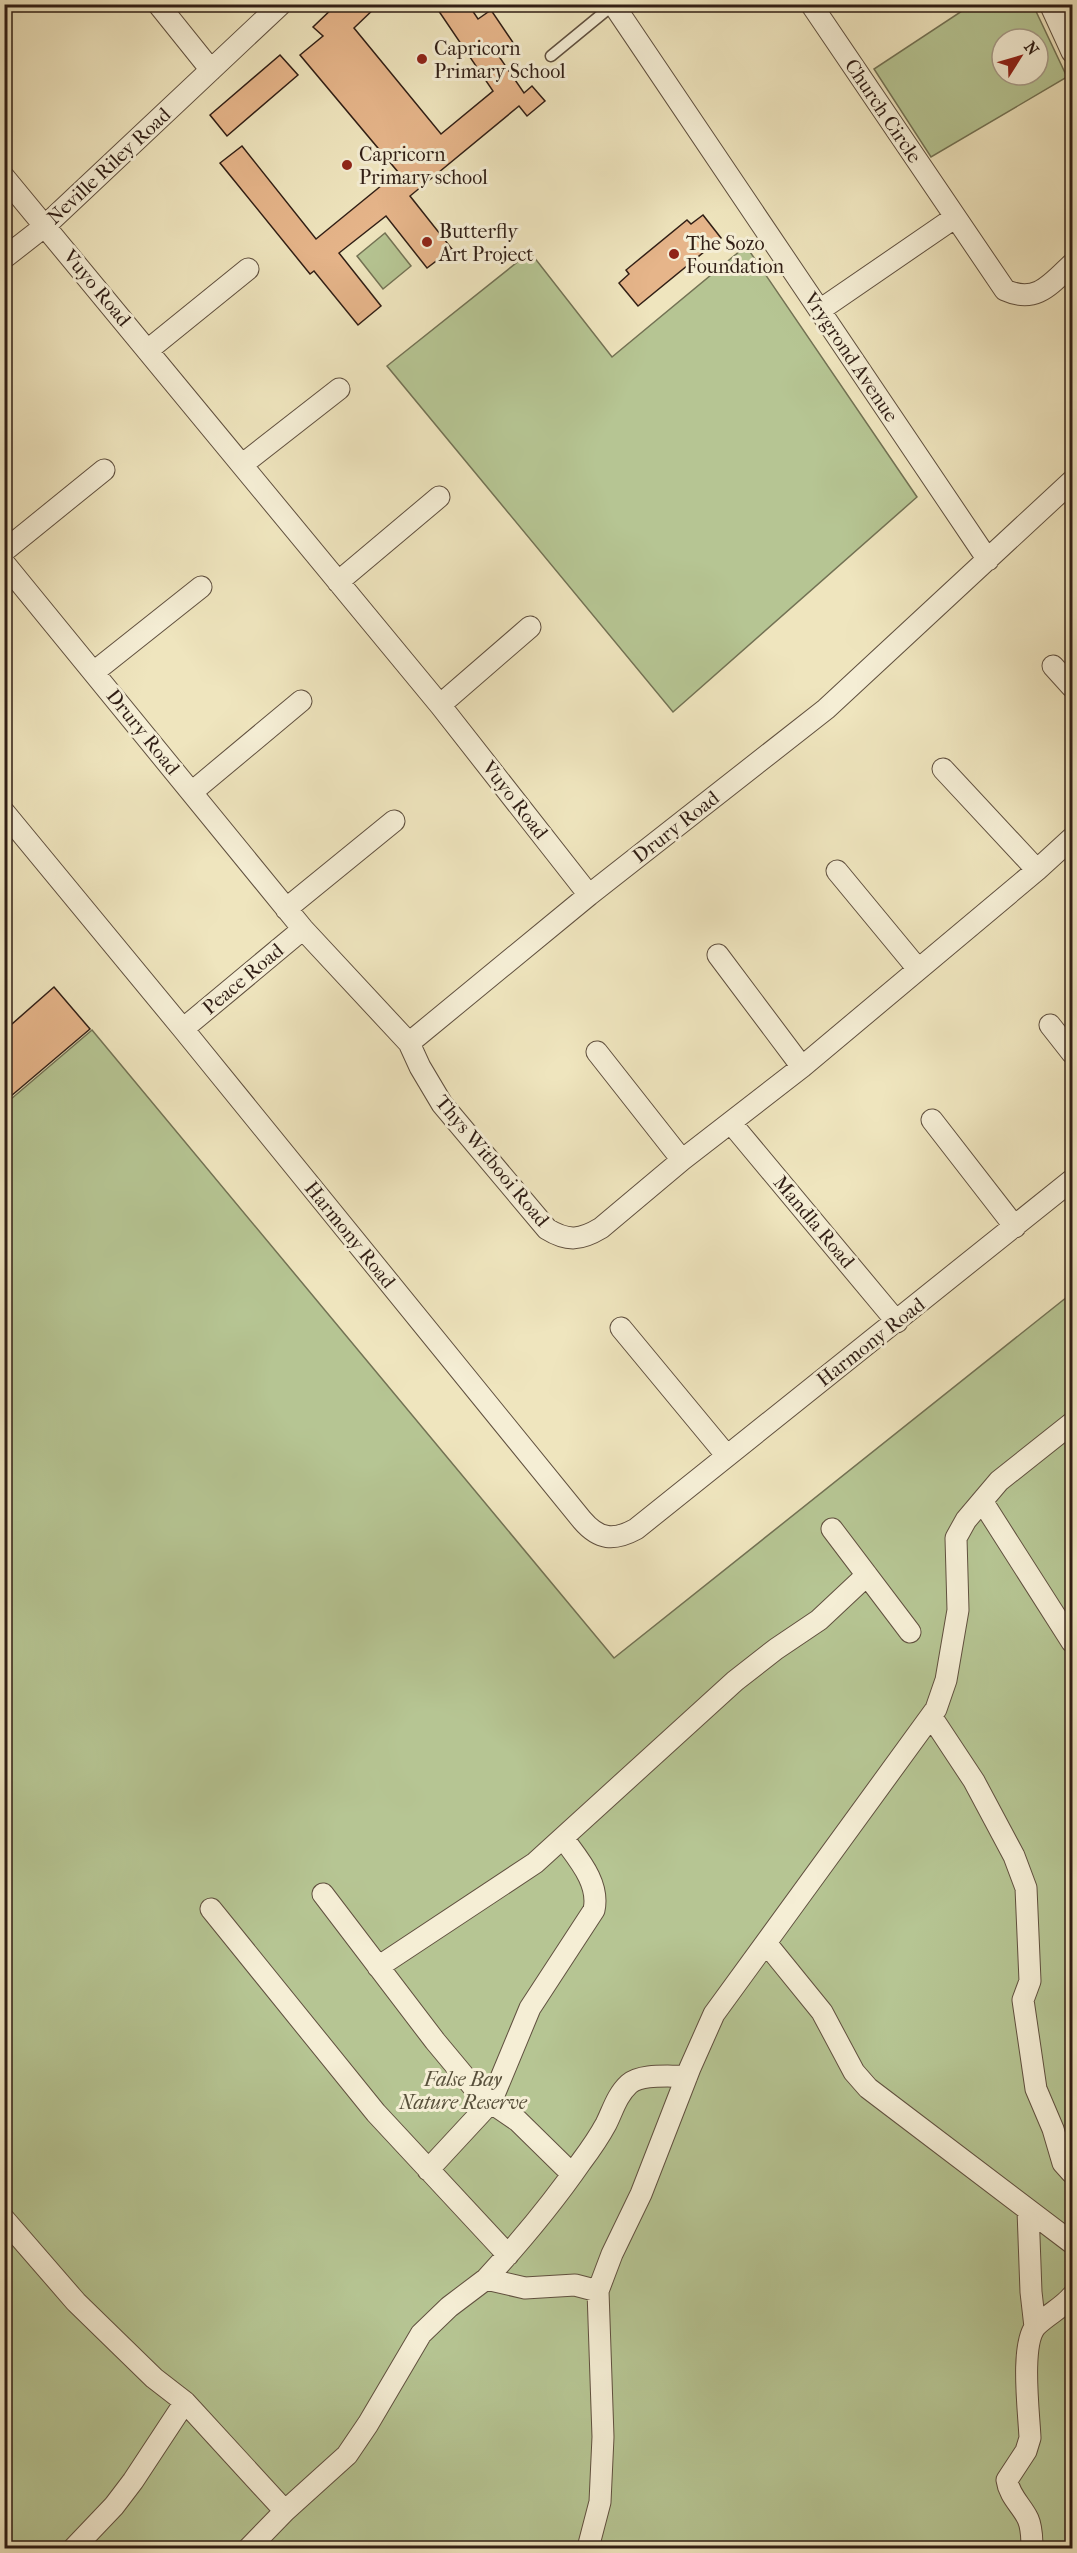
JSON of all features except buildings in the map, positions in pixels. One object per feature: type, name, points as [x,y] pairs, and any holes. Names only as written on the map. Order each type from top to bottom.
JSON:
[{"type":"street","points":[[158,4],[211,70]]},
{"type":"street","name":"Neville Riley Road","points":[[4,258],[45,226],[281,4]]},
{"type":"street","name":"Vrygrond Avenue","points":[[613,4],[988,560]]},
{"type":"street","name":"Church Circle","points":[[811,4],[1005,290],[1019,296],[1032,295],[1072,264]]},
{"type":"street","points":[[1050,4],[1072,52]]},
{"type":"street","name":"Vuyo Road","points":[[4,177],[440,705],[589,895]]},
{"type":"street","points":[[820,310],[954,218]]},
{"type":"street","points":[[148,350],[248,269]]},
{"type":"street","points":[[243,464],[339,389]]},
{"type":"street","points":[[4,551],[104,470]]},
{"type":"street","name":"Drury Road","points":[[4,563],[286,909],[409,1043],[589,895],[826,709],[1072,481]]},
{"type":"street","points":[[338,582],[439,497]]},
{"type":"street","name":"Drury Road","points":[[94,672],[201,587]]},
{"type":"street","points":[[440,705],[530,627]]},
{"type":"street","points":[[1053,666],[1072,687]]},
{"type":"street","name":"Drury Road","points":[[192,792],[301,701]]},
{"type":"street","points":[[943,769],[1037,870]]},
{"type":"street","name":"Harmony Road","points":[[4,812],[589,1529],[610,1538],[622,1537],[636,1529],[1072,1180]]},
{"type":"street","points":[[286,909],[394,821]]},
{"type":"street","name":"Thys Witbooi Road","points":[[409,1043],[424,1076],[442,1104],[547,1230],[560,1237],[574,1240],[587,1236],[601,1228],[682,1160],[802,1067],[1072,838]]},
{"type":"street","points":[[837,871],[918,969]]},
{"type":"street","name":"Peace Road","points":[[183,1029],[303,929]]},
{"type":"street","points":[[718,955],[802,1067]]},
{"type":"street","points":[[1050,1025],[1072,1053]]},
{"type":"street","points":[[597,1052],[682,1160]]},
{"type":"street","points":[[932,1120],[1015,1227]]},
{"type":"street","name":"Mandla Road","points":[[731,1123],[897,1322]]},
{"type":"street","points":[[621,1328],[727,1455]]},
{"type":"street","points":[[588,2548],[600,2502],[603,2436],[598,2290],[612,2254],[641,2194],[687,2076],[714,2014],[936,1709],[946,1680],[958,1610],[956,1538],[966,1520],[999,1481],[1072,1423]]},
{"type":"street","points":[[982,1501],[1072,1642]]},
{"type":"street","points":[[832,1529],[910,1632]]},
{"type":"street","points":[[378,1967],[535,1863],[735,1681],[776,1649],[819,1620],[867,1575]]},
{"type":"street","points":[[931,1716],[974,1781],[1014,1856],[1026,1888],[1030,1981],[1023,2000],[1036,2089],[1053,2129],[1063,2163],[1072,2173]]},
{"type":"street","points":[[428,2170],[491,2102],[530,2008],[594,1910],[597,1898],[594,1886],[563,1838]]},
{"type":"street","points":[[323,1894],[435,2041],[480,2095],[518,2121],[572,2174]]},
{"type":"street","points":[[211,1909],[317,2043],[376,2113],[508,2255]]},
{"type":"street","points":[[766,1942],[822,2012],[854,2072],[868,2088],[1072,2244]]},
{"type":"street","points":[[249,2548],[285,2511],[347,2455],[421,2334],[449,2307],[486,2280],[540,2219],[606,2124],[618,2096],[636,2080],[687,2076]]},
{"type":"street","points":[[1028,2210],[1031,2292],[1035,2327],[1028,2344],[1030,2438],[1026,2451],[1007,2480],[1008,2488],[1028,2520],[1032,2534],[1032,2548]]},
{"type":"street","points":[[4,2219],[76,2302],[154,2378],[185,2402],[285,2511]]},
{"type":"street","points":[[486,2280],[525,2288],[575,2285],[598,2290]]},
{"type":"street","points":[[1035,2327],[1063,2306],[1072,2296]]},
{"type":"street","points":[[74,2548],[134,2481],[185,2402]]},
{"type":"lane","points":[[551,56],[613,4]]},
{"type":"green space","points":[[971,5],[1033,5],[1043,27],[990,27],[990,87],[1050,87],[931,157],[874,69]]},
{"type":"green space","points":[[1050,41],[1067,77],[1050,87]]},
{"type":"green space","points":[[385,233],[411,266],[383,289],[357,256]]},
{"type":"green space","points":[[746,246],[917,497],[673,712],[387,366],[530,252],[612,357]]},
{"type":"green space","name":"False Bay Nature Reserve","points":[[92,1030],[614,1658],[1072,1293],[1072,2548],[5,2548],[4,1105]]},
{"type":"place","name":"Capricorn Primary School","points":[[422,59]]},
{"type":"place","name":"Capricorn Primary school","points":[[347,165]]},
{"type":"place","name":"Butterfly Art Project","points":[[427,242]]},
{"type":"place","name":"The Sozo Foundation","points":[[674,254]]}]
